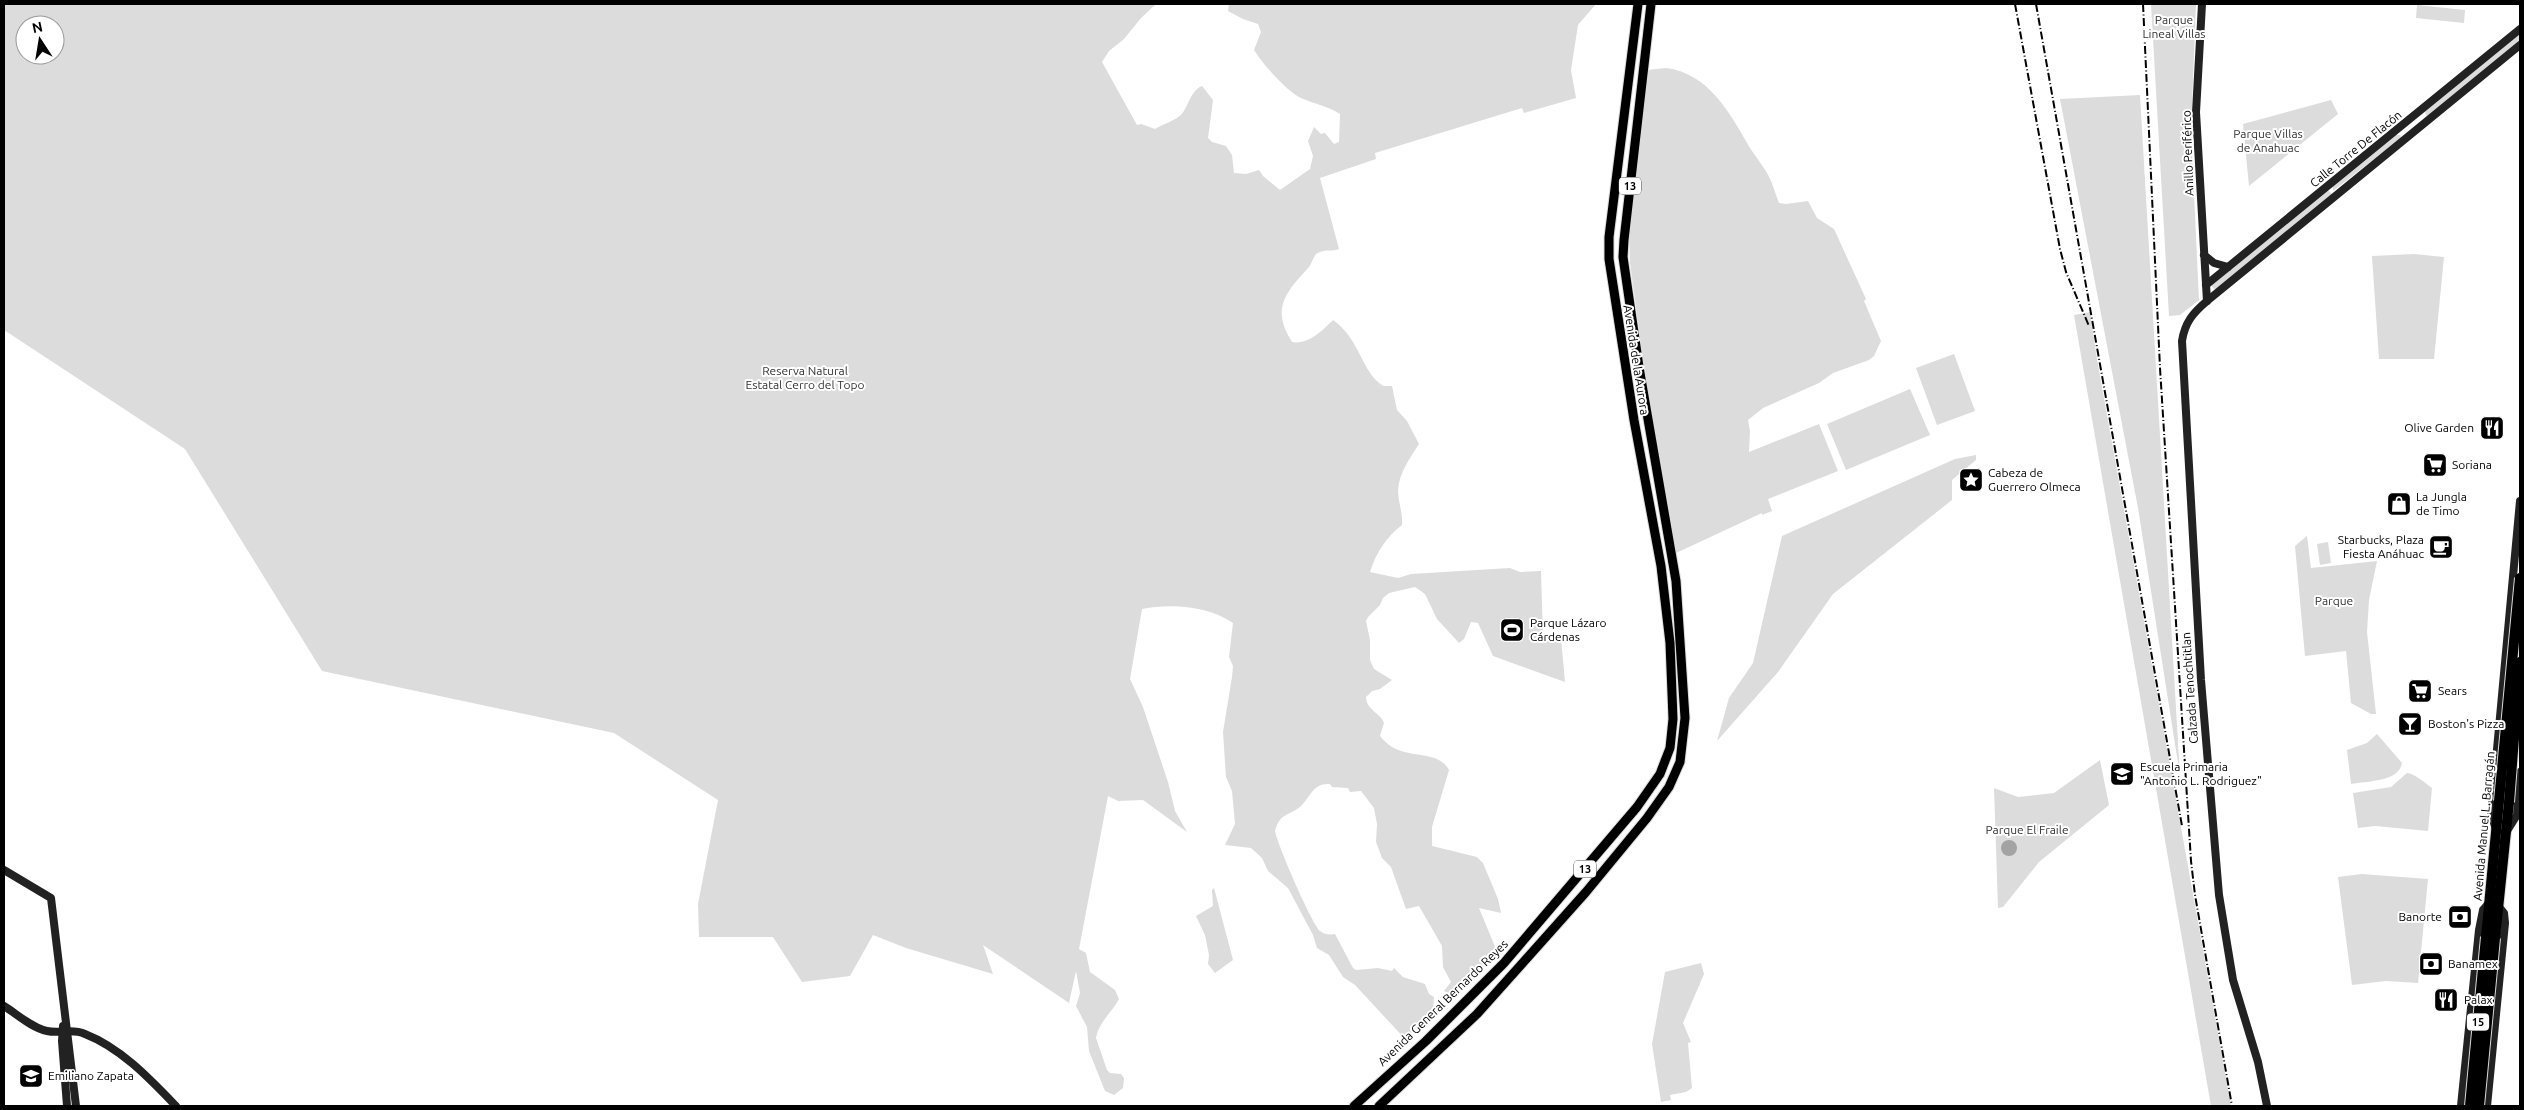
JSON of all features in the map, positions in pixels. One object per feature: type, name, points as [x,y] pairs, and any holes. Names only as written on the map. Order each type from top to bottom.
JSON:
[{"type":"highway","name":"Avenida Manuel L. Barragán","points":[[2479,1106],[2491,938],[2502,831],[2520,578]]},
{"type":"highway","name":"Avenida Manuel L. Barragán","points":[[2504,802],[2520,662]]},
{"type":"highway","name":"Avenida Manuel L. Barragán","points":[[2470,1106],[2491,938]]},
{"type":"main road","name":"Avenida de la Aurora","points":[[1638,4],[1609,236],[1609,265],[1624,364],[1663,581],[1669,623],[1674,718]]},
{"type":"main road","name":"Avenida de la Aurora","points":[[1651,4],[1624,240],[1624,269],[1676,582],[1685,718]]},
{"type":"main road","points":[[1620,336],[1630,340],[1634,335]]},
{"type":"main road","points":[[1624,364],[1632,360],[1639,367]]},
{"type":"main road","name":"Avenida General Bernardo Reyes","points":[[1354,1106],[1426,1041],[1504,964],[1637,807],[1657,780],[1667,758],[1674,718]]},
{"type":"main road","name":"Avenida General Bernardo Reyes","points":[[1379,1106],[1494,996],[1647,818],[1669,787],[1680,762],[1685,718]]},
{"type":"main road","points":[[1426,1041],[1428,1051],[1437,1052]]},
{"type":"street","name":"Anillo Periférico","points":[[2202,4],[2196,112],[2207,301]]},
{"type":"street","name":"Calle Torre De Flacón","points":[[2206,286],[2240,256],[2329,186],[2520,29]]},
{"type":"street","name":"Calle Torre De Flacón","points":[[2207,301],[2520,45]]},
{"type":"street","points":[[2420,112],[2428,122]]},
{"type":"street","points":[[2329,186],[2337,195]]},
{"type":"street","points":[[2204,255],[2214,263],[2228,267]]},
{"type":"street","points":[[2240,256],[2248,267]]},
{"type":"street","name":"Calzada Tenochtitlan","points":[[2207,301],[2190,318],[2182,341],[2207,767],[2219,895],[2233,980],[2258,1062],[2267,1106]]},
{"type":"street","points":[[2520,501],[2519,542],[2490,814],[2502,831],[2517,815],[2520,772]]},
{"type":"street","points":[[2510,621],[2520,621]]},
{"type":"street","points":[[2503,694],[2511,703],[2520,701]]},
{"type":"street","points":[[2499,720],[2509,713],[2520,716]]},
{"type":"street","points":[[4,870],[51,898],[65,1019],[67,1106]]},
{"type":"street","points":[[2461,1106],[2479,930],[2483,910],[2494,904],[2504,913],[2505,923],[2486,1106]]},
{"type":"street","points":[[4,1006],[41,1029],[84,1033],[139,1069],[176,1106]]},
{"type":"street","points":[[65,1030],[76,1106]]},
{"type":"street","points":[[2465,1064],[2491,1067]]},
{"type":"green space","name":"Reserva Natural Estatal Cerro del Topo","points":[[4,4],[1156,4],[1141,18],[1124,39],[1109,51],[1102,62],[1137,125],[1141,124],[1155,129],[1175,119],[1184,111],[1195,91],[1202,86],[1213,100],[1208,138],[1212,142],[1226,146],[1232,155],[1234,173],[1246,174],[1259,170],[1263,176],[1280,190],[1310,169],[1313,156],[1308,141],[1314,127],[1321,134],[1325,133],[1334,144],[1339,142],[1340,114],[1295,95],[1282,84],[1254,50],[1261,32],[1258,24],[1228,11],[1229,4],[1596,4],[1578,25],[1571,70],[1576,98],[1524,113],[1522,108],[1375,153],[1376,159],[1320,178],[1339,249],[1322,251],[1316,254],[1309,267],[1288,293],[1282,311],[1282,320],[1292,342],[1309,339],[1319,333],[1333,320],[1342,328],[1355,345],[1369,372],[1375,379],[1383,386],[1392,386],[1397,410],[1407,421],[1419,444],[1400,478],[1398,494],[1402,525],[1382,546],[1370,572],[1398,578],[1411,574],[1510,568],[1520,572],[1541,571],[1543,638],[1561,638],[1565,682],[1493,656],[1478,623],[1471,622],[1464,639],[1459,643],[1437,619],[1425,594],[1415,587],[1389,593],[1366,621],[1370,640],[1370,660],[1374,669],[1392,680],[1380,689],[1372,691],[1366,697],[1371,708],[1380,716],[1384,723],[1380,736],[1388,745],[1398,750],[1436,758],[1449,770],[1432,827],[1432,846],[1477,857],[1483,863],[1498,899],[1501,913],[1479,908],[1498,954],[1460,990],[1450,994],[1444,991],[1451,982],[1443,967],[1442,946],[1419,906],[1406,909],[1391,867],[1382,858],[1376,842],[1377,824],[1374,808],[1361,791],[1350,792],[1348,788],[1332,787],[1330,784],[1319,786],[1312,791],[1300,807],[1282,818],[1277,825],[1275,831],[1277,839],[1310,914],[1320,931],[1327,934],[1335,934],[1353,968],[1356,970],[1378,968],[1392,971],[1394,968],[1403,977],[1425,984],[1429,994],[1434,997],[1433,1011],[1435,1014],[1416,1028],[1406,1040],[1355,985],[1343,977],[1329,955],[1317,948],[1313,935],[1288,888],[1268,871],[1262,858],[1251,848],[1225,845],[1235,824],[1232,791],[1226,777],[1223,732],[1232,677],[1233,666],[1229,657],[1233,623],[1223,617],[1189,607],[1165,606],[1142,609],[1130,679],[1143,707],[1168,782],[1175,811],[1187,832],[1143,800],[1118,801],[1108,796],[1079,949],[1086,953],[1090,972],[1115,990],[1119,999],[1103,1022],[1096,1038],[1107,1070],[1110,1073],[1121,1074],[1124,1078],[1123,1088],[1114,1095],[1105,1091],[1089,1051],[1087,1027],[1076,1006],[1080,993],[1076,971],[1069,1003],[983,945],[993,974],[906,948],[873,935],[850,976],[802,982],[773,937],[699,937],[698,904],[718,800],[614,733],[322,671],[185,449],[4,330]]},
{"type":"green space","name":"Parque Lineal Villas","points":[[2151,4],[2196,4],[2191,130],[2199,300],[2180,315],[2169,316]]},
{"type":"green space","points":[[2417,5],[2465,10],[2464,23],[2416,18]]},
{"type":"green space","points":[[2520,32],[2520,42],[2427,117],[2424,110]]},
{"type":"green space","points":[[1666,68],[1695,78],[1717,98],[1767,172],[1779,203],[1808,201],[1817,218],[1834,229],[1866,299],[1864,301],[1881,341],[1874,356],[1869,360],[1833,373],[1819,383],[1763,408],[1748,420],[1750,431],[1749,452],[1819,424],[1838,471],[1768,499],[1772,511],[1762,515],[1762,513],[1676,553],[1643,359],[1630,263],[1629,234],[1647,70]]},
{"type":"green space","points":[[2140,95],[2180,776],[2138,508],[2060,99]]},
{"type":"green space","name":"Parque Villas de Anahuac","points":[[2331,100],[2338,114],[2249,186],[2243,124]]},
{"type":"green space","points":[[2396,135],[2400,135],[2401,138],[2333,191],[2333,185]]},
{"type":"green space","points":[[2328,190],[2333,195],[2216,290],[2213,288],[2211,285]]},
{"type":"green space","points":[[2414,254],[2444,257],[2434,359],[2379,359],[2372,256]]},
{"type":"green space","points":[[2090,312],[2231,1106],[2211,1106],[2074,315]]},
{"type":"green space","points":[[1954,354],[1975,411],[1937,425],[1916,368]]},
{"type":"green space","points":[[1910,389],[1930,435],[1846,470],[1827,424]]},
{"type":"green space","points":[[1976,455],[1976,460],[1952,480],[1952,500],[1833,594],[1778,672],[1717,741],[1729,698],[1753,663],[1782,536],[1955,459]]},
{"type":"green space","name":"Parque","points":[[2307,536],[2311,568],[2377,561],[2369,600],[2367,632],[2376,714],[2371,714],[2351,703],[2346,651],[2305,656],[2295,546]]},
{"type":"green space","points":[[2328,542],[2331,563],[2320,565],[2317,544]]},
{"type":"green space","points":[[2377,734],[2402,763],[2400,769],[2395,774],[2381,780],[2351,784],[2347,750],[2367,743]]},
{"type":"green space","name":"Parque El Fraile","points":[[2100,760],[2109,805],[2039,862],[2003,907],[1998,908],[1994,788],[2018,797],[2054,793]]},
{"type":"green space","points":[[2407,773],[2416,776],[2432,788],[2428,831],[2375,826],[2358,828],[2353,793],[2391,787]]},
{"type":"green space","points":[[2362,874],[2428,879],[2418,983],[2386,981],[2352,985],[2338,877]]},
{"type":"green space","points":[[1214,888],[1233,960],[1215,973],[1208,964],[1209,955],[1205,935],[1196,916],[1213,906],[1212,890]]},
{"type":"green space","points":[[1701,963],[1704,974],[1683,1023],[1691,1042],[1688,1043],[1692,1088],[1686,1092],[1670,1095],[1671,1100],[1661,1102],[1652,1044],[1665,972]]},
{"type":"shaded area","points":[[2009,840],[2017,848],[2009,856],[2001,848]]},
{"type":"railway","points":[[2015,4],[2060,249],[2066,272],[2089,326]]},
{"type":"railway","points":[[2036,4],[2182,826]]},
{"type":"railway","points":[[2143,4],[2160,368],[2191,861],[2195,895],[2232,1106]]},
{"type":"place","name":"Olive Garden","points":[[2492,428]]},
{"type":"place","name":"Soriana","points":[[2435,465]]},
{"type":"place","name":"Cabeza de Guerrero Olmeca","points":[[1971,480]]},
{"type":"place","name":"La Jungla de Timo","points":[[2399,504]]},
{"type":"place","name":"Starbucks, Plaza Fiesta Anáhuac","points":[[2441,547]]},
{"type":"place","name":"Parque Lázaro Cárdenas","points":[[1512,630]]},
{"type":"place","name":"Sears","points":[[2420,691]]},
{"type":"place","name":"Boston's Pizza","points":[[2410,724]]},
{"type":"place","name":"Escuela Primaria \"Antonio L. Rodriguez\"","points":[[2122,774]]},
{"type":"place","name":"Banorte","points":[[2460,917]]},
{"type":"place","name":"Banamex","points":[[2431,964]]},
{"type":"place","name":"Palax","points":[[2446,1000]]},
{"type":"place","name":"Emiliano Zapata","points":[[31,1076]]}]
